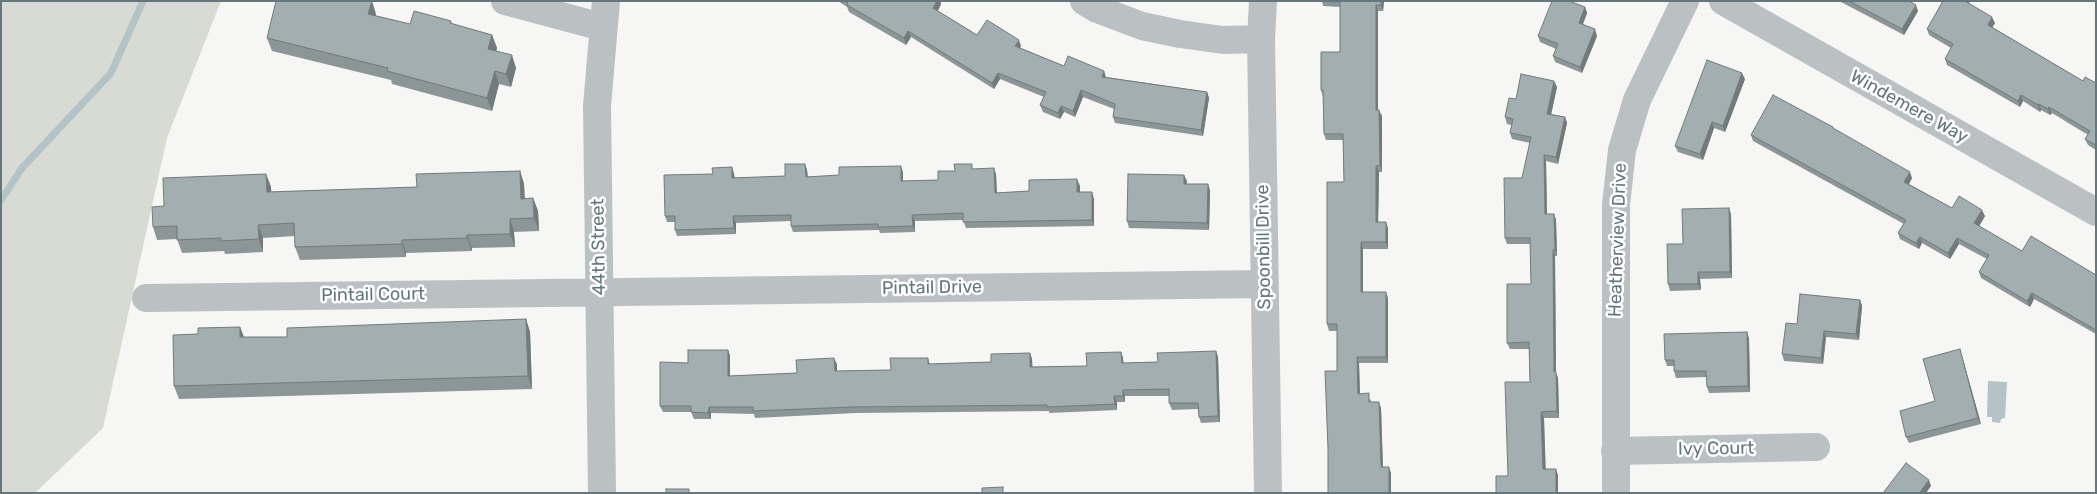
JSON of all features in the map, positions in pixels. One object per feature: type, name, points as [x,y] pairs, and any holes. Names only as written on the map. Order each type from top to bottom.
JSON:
[{"type":"street","points":[[505,1],[604,14]]},
{"type":"street","points":[[1084,1],[1097,9],[1142,26],[1223,40],[1261,39]]},
{"type":"street","name":"Spoonbill Drive","points":[[1263,1],[1261,39],[1268,493]]},
{"type":"street","name":"Heatherview Drive","points":[[1616,493],[1616,205],[1622,150],[1637,100],[1685,1]]},
{"type":"street","name":"Windemere Way","points":[[1722,1],[2096,212]]},
{"type":"street","name":"44th Street","points":[[602,493],[597,106],[604,14]]},
{"type":"street","name":"Pintail Drive","points":[[600,292],[1265,284]]},
{"type":"street","name":"Pintail Court","points":[[146,298],[600,292]]},
{"type":"street","name":"Ivy Court","points":[[1615,451],[1816,447]]},
{"type":"shaded area","points":[[1,1],[221,1],[167,138],[103,428],[35,493],[1,493]]},
{"type":"shaded area","points":[[1988,381],[2007,382],[2005,418],[2001,419],[2000,423],[1992,422],[1992,417],[1987,417]]},
{"type":"building","points":[[276,1],[372,1],[368,14],[410,24],[414,11],[451,21],[450,23],[492,35],[488,49],[512,55],[506,74],[495,71],[487,98],[387,71],[388,68],[267,38]]},
{"type":"building","points":[[846,1],[937,1],[933,8],[977,35],[987,20],[1019,40],[1015,46],[1064,66],[1068,56],[1104,71],[1102,77],[1207,92],[1201,130],[1113,117],[1115,104],[1081,90],[1073,111],[1061,106],[1058,113],[1040,105],[1046,92],[998,73],[992,83],[908,31],[904,38],[847,5]]},
{"type":"building","points":[[1340,1],[1381,1],[1381,5],[1376,5],[1376,110],[1379,110],[1380,165],[1376,166],[1376,222],[1386,222],[1386,242],[1361,242],[1361,292],[1386,292],[1386,357],[1357,357],[1358,394],[1369,393],[1369,402],[1379,402],[1381,467],[1389,467],[1389,493],[1328,493],[1325,371],[1337,371],[1337,324],[1327,324],[1327,182],[1344,182],[1343,134],[1324,134],[1321,52],[1340,52]]},
{"type":"building","points":[[1552,1],[1569,1],[1585,7],[1579,23],[1595,29],[1580,67],[1553,56],[1558,44],[1538,36]]},
{"type":"building","points":[[1849,1],[1909,1],[1916,5],[1902,29]]},
{"type":"building","points":[[1943,1],[1965,1],[1992,17],[1988,25],[2083,81],[2085,77],[2096,83],[2096,145],[2085,139],[2090,131],[2049,107],[2048,109],[2038,105],[2021,95],[2018,101],[1945,59],[1953,44],[1927,29]]},
{"type":"building","points":[[1707,60],[1742,73],[1723,126],[1712,122],[1700,154],[1675,146]]},
{"type":"building","points":[[1521,74],[1554,81],[1547,114],[1565,117],[1556,157],[1544,155],[1545,214],[1554,214],[1554,372],[1556,372],[1557,411],[1541,412],[1543,469],[1556,469],[1556,493],[1496,493],[1496,476],[1508,476],[1505,382],[1530,382],[1529,342],[1507,343],[1507,284],[1531,284],[1530,238],[1505,238],[1504,178],[1522,178],[1531,137],[1510,133],[1513,119],[1505,117],[1509,98],[1516,99]]},
{"type":"building","points":[[1773,95],[1833,127],[1910,172],[1904,182],[1952,208],[1959,196],[1982,210],[1974,223],[2022,251],[2031,236],[2096,275],[2096,330],[2032,293],[2027,301],[1979,272],[1989,255],[1957,238],[1948,253],[1920,237],[1916,243],[1898,233],[1906,220],[1751,135]]},
{"type":"building","points":[[785,164],[805,164],[806,177],[839,175],[839,167],[901,166],[901,181],[938,180],[938,171],[955,171],[954,164],[972,164],[972,169],[994,168],[995,193],[1029,191],[1029,180],[1077,179],[1077,192],[1092,192],[1092,220],[963,222],[963,213],[912,215],[913,226],[878,227],[878,224],[791,226],[791,215],[733,216],[734,228],[675,230],[675,216],[665,216],[664,175],[713,174],[712,168],[732,167],[732,178],[785,176]]},
{"type":"building","points":[[520,171],[521,199],[533,198],[534,218],[510,219],[510,234],[467,235],[467,238],[402,240],[402,244],[295,247],[294,223],[258,225],[259,239],[221,241],[221,238],[177,240],[177,226],[153,227],[152,207],[164,206],[163,178],[266,174],[267,192],[417,187],[416,174]]},
{"type":"building","points":[[1128,174],[1184,175],[1184,184],[1208,184],[1207,223],[1127,221]]},
{"type":"building","points":[[1729,208],[1730,272],[1698,272],[1698,284],[1668,284],[1667,244],[1683,244],[1682,209]]},
{"type":"building","points":[[1800,294],[1860,300],[1856,334],[1824,331],[1821,358],[1782,354],[1786,323],[1797,324]]},
{"type":"building","points":[[526,319],[528,376],[174,386],[173,335],[198,334],[198,328],[240,327],[240,337],[287,337],[287,328]]},
{"type":"building","points":[[1747,332],[1748,386],[1707,387],[1706,371],[1674,371],[1674,360],[1665,360],[1664,334]]},
{"type":"building","points":[[1960,349],[1978,418],[1906,437],[1900,411],[1935,401],[1923,359]]},
{"type":"building","points":[[688,350],[728,350],[728,376],[797,373],[796,360],[834,358],[835,371],[891,370],[890,358],[928,358],[928,364],[991,362],[991,354],[1030,353],[1030,367],[1087,366],[1086,353],[1121,352],[1122,363],[1158,362],[1157,353],[1216,351],[1218,416],[1199,417],[1198,403],[1169,403],[1169,389],[1123,390],[1123,396],[1114,396],[1115,404],[1047,407],[1047,405],[853,407],[753,411],[753,407],[709,407],[708,413],[691,412],[691,406],[660,406],[660,362],[688,363]]},
{"type":"building","points":[[1906,463],[1929,480],[1920,492],[1922,493],[1883,493]]},
{"type":"building","points":[[1003,487],[1003,493],[982,493],[982,488]]},
{"type":"building","points":[[666,489],[689,489],[689,493],[666,493]]},
{"type":"waterway","points":[[1,200],[22,168],[111,73],[143,1]]}]
